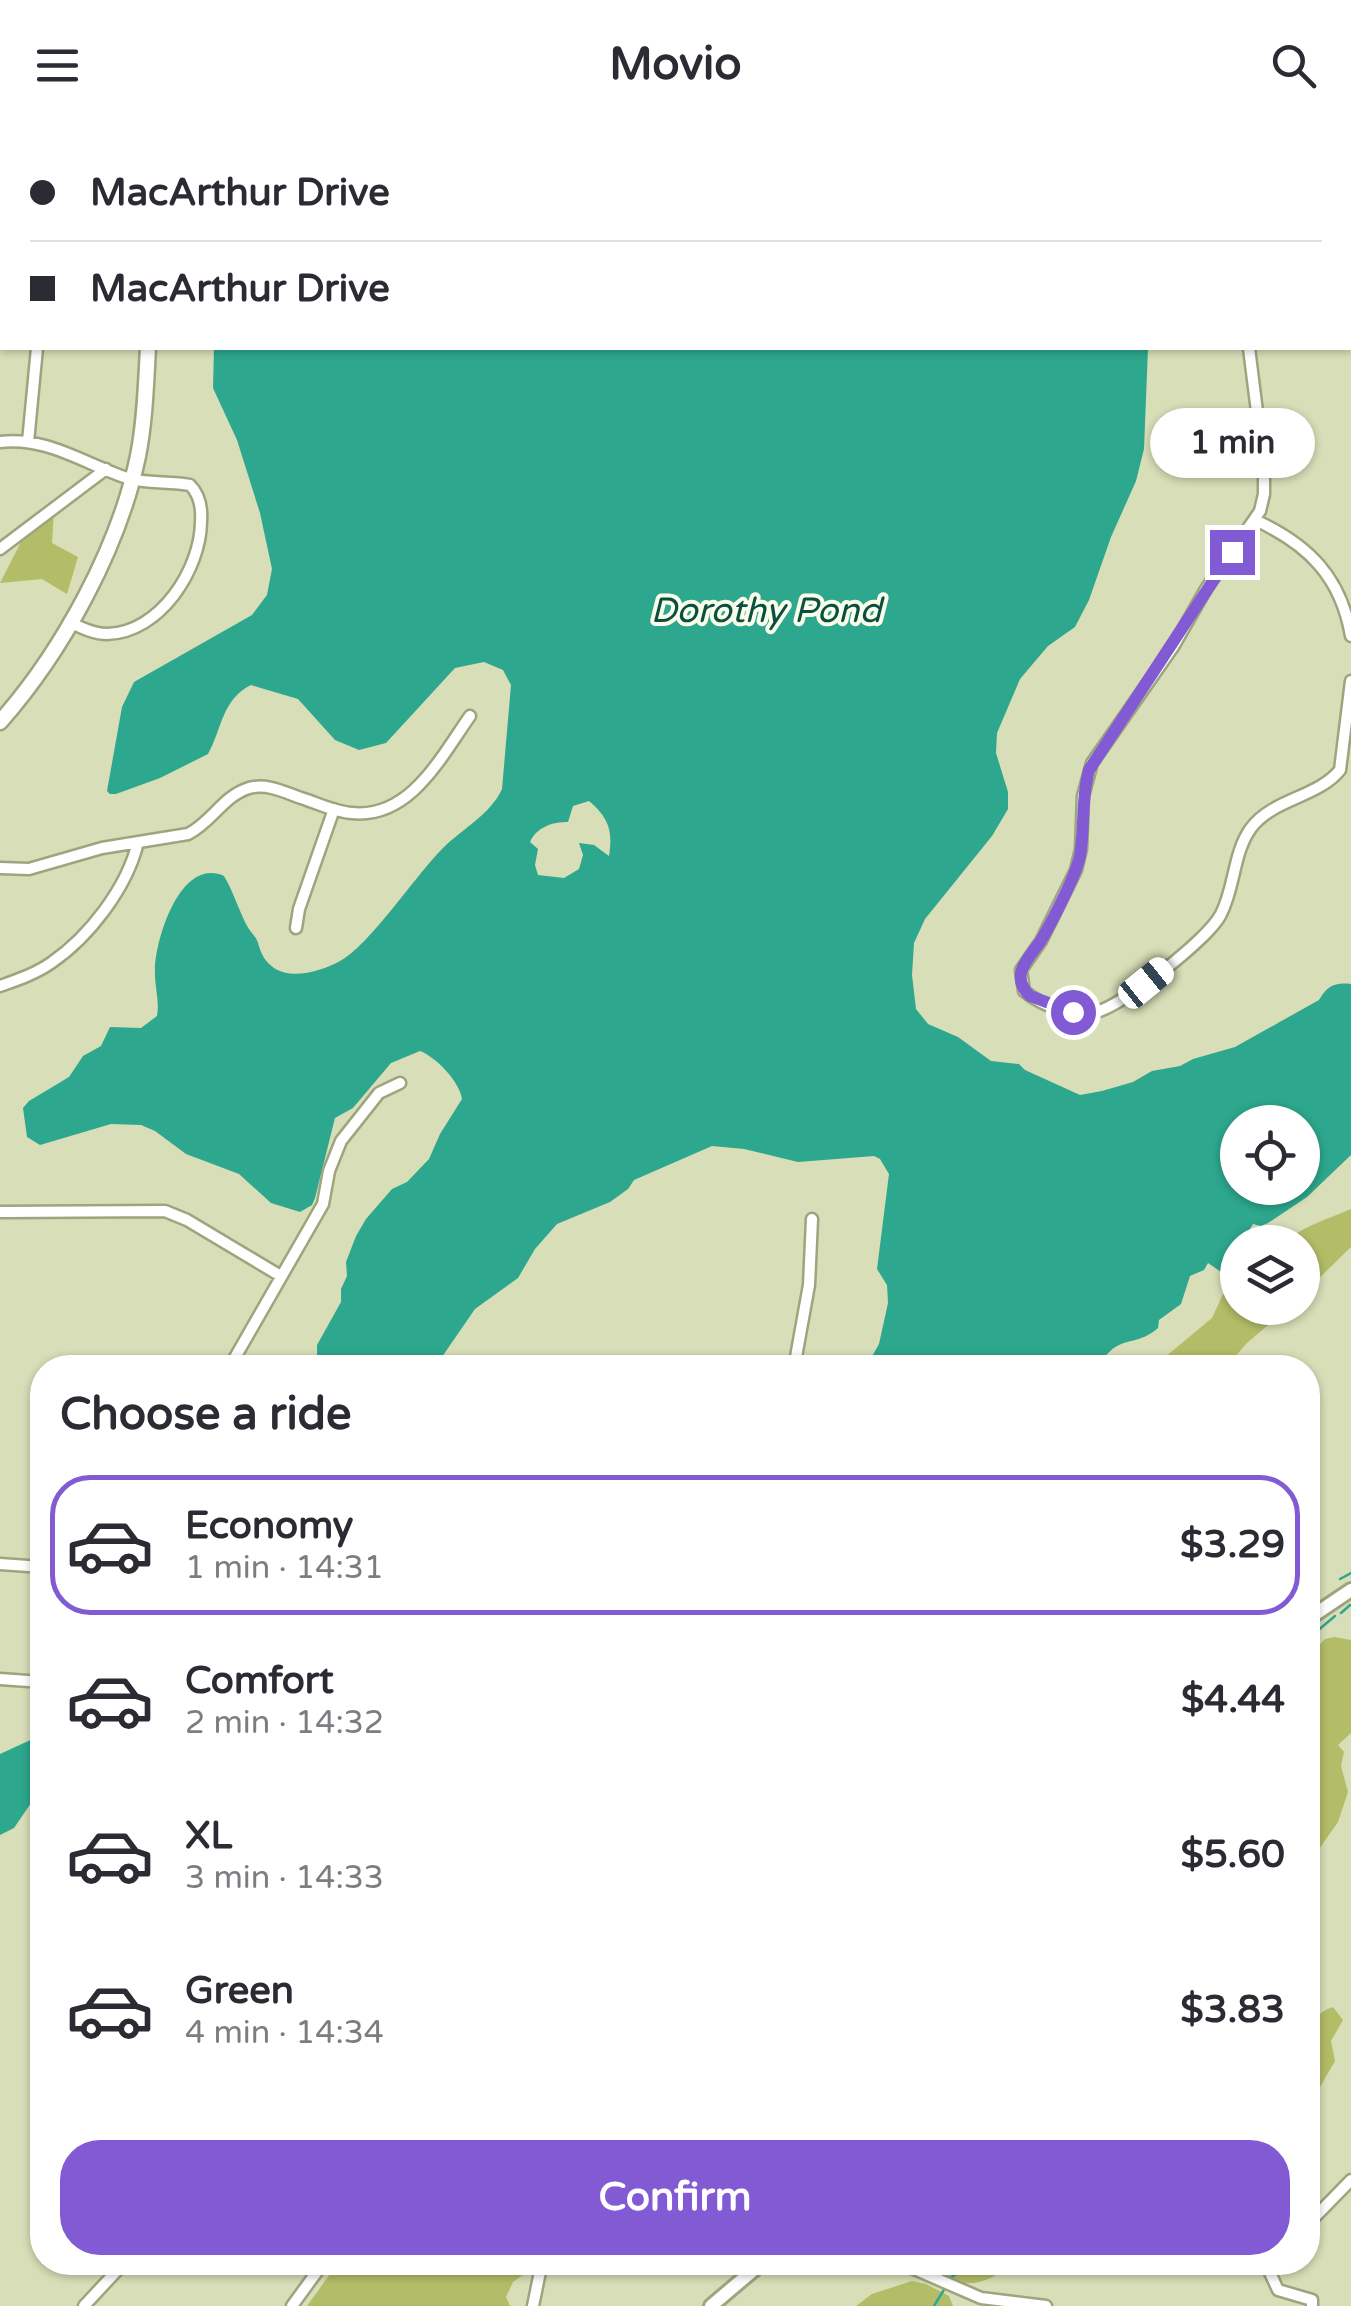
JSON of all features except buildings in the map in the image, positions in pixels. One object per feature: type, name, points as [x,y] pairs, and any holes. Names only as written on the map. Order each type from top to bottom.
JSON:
[{"type":"main road","points":[[0,722],[35,680],[70,622],[110,541],[138,454],[148,350]]},
{"type":"street","points":[[28,442],[37,350]]},
{"type":"street","points":[[1250,350],[1264,494],[1254,520],[1092,763],[1083,796],[1076,870],[1041,941],[1024,962],[1020,976],[1024,990],[1052,1006],[1090,1013],[1108,1008],[1146,983],[1217,921],[1242,847],[1258,821],[1276,806],[1337,774],[1348,732],[1351,681]]},
{"type":"street","points":[[0,442],[47,445],[132,480],[190,485],[198,495],[202,516],[200,544],[178,590],[141,623],[125,631],[94,633],[70,622]]},
{"type":"street","points":[[0,548],[106,470]]},
{"type":"street","points":[[1254,520],[1300,545],[1318,560],[1343,600],[1351,636]]},
{"type":"street","points":[[0,868],[29,869],[102,848],[188,834],[234,795],[257,786],[334,809],[366,814],[384,811],[400,802],[427,775],[470,716]]},
{"type":"street","points":[[296,928],[334,809]]},
{"type":"street","points":[[0,986],[47,966],[80,936],[124,880],[138,842]]},
{"type":"street","points":[[236,1355],[323,1204],[329,1171],[342,1141],[379,1093],[400,1083]]},
{"type":"street","points":[[0,1212],[165,1211],[280,1276]]},
{"type":"street","points":[[796,1355],[809,1285],[812,1219]]},
{"type":"street","points":[[0,1564],[30,1566]]},
{"type":"street","points":[[1320,1610],[1351,1590]]},
{"type":"street","points":[[0,1679],[30,1681]]},
{"type":"street","points":[[1320,2212],[1351,2180]]},
{"type":"street","points":[[84,2306],[113,2275]]},
{"type":"street","points":[[292,2306],[315,2275]]},
{"type":"street","points":[[533,2306],[539,2275]]},
{"type":"street","points":[[711,2306],[748,2275]]},
{"type":"street","points":[[925,2275],[1002,2303],[1046,2306]]},
{"type":"street","points":[[1271,2275],[1278,2290],[1312,2300],[1312,2306]]},
{"type":"green space","points":[[54,510],[52,543],[78,557],[67,594],[42,579],[0,583],[24,536]]},
{"type":"green space","points":[[1351,1209],[1351,1247],[1320,1277],[1320,1225],[1314,1225]]},
{"type":"green space","points":[[1220,1301],[1220,1325],[1268,1325],[1236,1355],[1167,1355],[1212,1318]]},
{"type":"green space","points":[[1325,1639],[1351,1640],[1351,1733],[1338,1745],[1344,1752],[1341,1766],[1348,1792],[1338,1822],[1320,1848],[1320,1644]]},
{"type":"green space","points":[[1333,2007],[1343,2020],[1331,2041],[1335,2061],[1320,2087],[1320,2014]]},
{"type":"green space","points":[[329,2275],[523,2275],[513,2282],[506,2297],[510,2306],[307,2306]]},
{"type":"green space","points":[[941,2275],[997,2275],[973,2283]]},
{"type":"green space","points":[[912,2281],[949,2296],[953,2306],[856,2306],[872,2294]]},
{"type":"water","name":"Dorothy Pond","points":[[214,350],[1148,350],[1144,449],[1136,481],[1075,627],[1048,646],[1020,679],[997,733],[996,753],[1008,792],[1008,809],[992,836],[925,919],[914,943],[916,1009],[928,1024],[958,1037],[991,1061],[1019,1064],[1080,1095],[1133,1082],[1152,1071],[1235,1047],[1319,1000],[1332,986],[1351,984],[1351,1155],[1320,1185],[1320,1105],[1220,1105],[1220,1205],[1295,1205],[1263,1225],[1220,1225],[1220,1271],[1208,1263],[1204,1270],[1190,1276],[1181,1304],[1159,1320],[1158,1328],[1107,1355],[873,1355],[888,1303],[887,1285],[877,1269],[889,1174],[880,1159],[874,1156],[798,1162],[712,1146],[634,1180],[610,1202],[557,1224],[535,1249],[518,1278],[475,1309],[443,1355],[317,1355],[317,1345],[341,1302],[346,1262],[356,1236],[392,1189],[407,1182],[429,1159],[462,1099],[457,1085],[440,1064],[420,1051],[391,1063],[353,1108],[335,1118],[315,1198],[312,1205],[300,1212],[271,1203],[239,1174],[186,1154],[141,1125],[111,1124],[40,1145],[27,1137],[23,1108],[69,1077],[83,1056],[101,1046],[110,1027],[141,1028],[157,1016],[155,969],[160,938],[174,903],[195,878],[209,873],[224,876],[263,957],[274,968],[298,974],[316,971],[340,961],[364,941],[432,860],[484,814],[502,789],[511,685],[503,670],[484,662],[455,668],[386,743],[359,750],[335,740],[298,699],[251,685],[228,706],[208,754],[160,778],[116,794],[107,791],[122,707],[134,682],[252,615],[267,595],[272,569],[260,513],[237,440],[213,388]],"holes":[[[589,801],[608,826],[609,856],[594,845],[579,843],[583,855],[579,869],[564,878],[538,875],[538,849],[530,842],[546,826],[568,822],[573,806]]]},
{"type":"water","points":[[30,1740],[30,1805],[14,1828],[0,1835],[0,1754]]},
{"type":"waterway","points":[[1340,1579],[1351,1573]]},
{"type":"waterway","points":[[1341,1613],[1350,1605]]},
{"type":"waterway","points":[[1320,1629],[1335,1616]]},
{"type":"waterway","points":[[947,2280],[955,2275]]},
{"type":"waterway","points":[[934,2306],[945,2288]]},
{"type":"route","points":[[1073,1012],[1030,996],[1020,976],[1024,962],[1041,941],[1076,870],[1089,770],[1232,552]]}]
